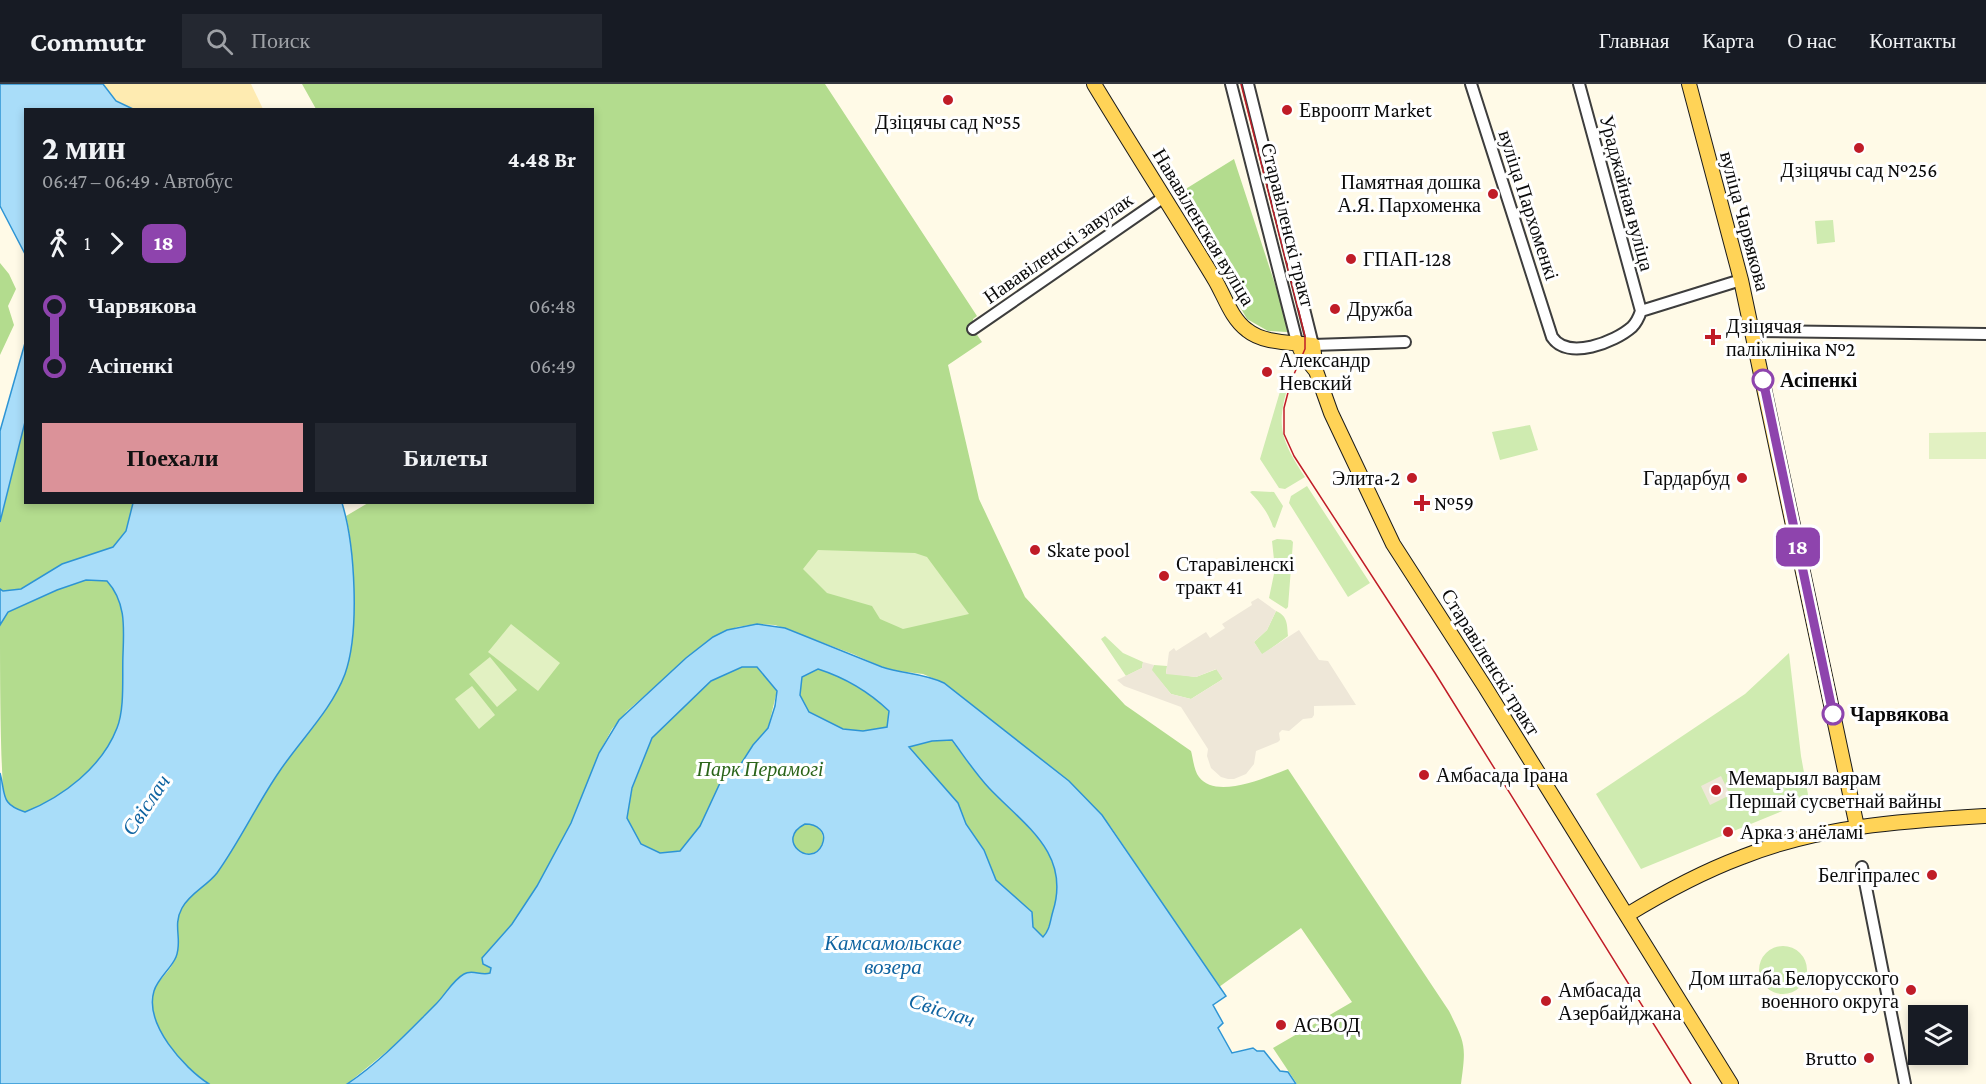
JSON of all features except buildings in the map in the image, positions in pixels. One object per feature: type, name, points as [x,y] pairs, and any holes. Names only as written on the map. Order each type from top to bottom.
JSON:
[{"type":"main road","name":"Нававіленская вуліца","points":[[1094,84],[1216,281],[1235,318],[1249,332],[1264,339],[1313,345]]},
{"type":"main road","name":"вуліца Чарвякова","points":[[1689,84],[1741,280],[1857,827]]},
{"type":"main road","name":"Старавіленскі тракт","points":[[1297,342],[1303,355],[1316,371]]},
{"type":"main road","name":"Старавіленскі тракт","points":[[1313,345],[1316,371],[1331,413],[1393,544],[1731,1084]]},
{"type":"main road","points":[[1627,915],[1654,898],[1742,856],[1793,841],[1857,827],[1912,820],[1986,816]]},
{"type":"street","name":"Старавіленскі тракт","points":[[1231,84],[1297,342]]},
{"type":"street","name":"Старавіленскі тракт","points":[[1248,84],[1313,345]]},
{"type":"street","name":"вуліца Пархоменкі","points":[[1471,84],[1552,337],[1557,345],[1566,348],[1590,347],[1608,341],[1638,321],[1641,311]]},
{"type":"street","name":"Ураджайная вуліца","points":[[1579,84],[1641,311]]},
{"type":"street","name":"Нававіленскі завулак","points":[[974,329],[1164,197]]},
{"type":"street","points":[[1641,311],[1741,280]]},
{"type":"street","points":[[1752,331],[1986,334]]},
{"type":"street","points":[[1313,345],[1405,342]]},
{"type":"street","points":[[1862,867],[1905,1084]]},
{"type":"green space","points":[[302,84],[825,84],[977,316],[973,319],[973,329],[982,342],[948,365],[979,499],[1025,597],[1125,705],[1191,751],[1197,774],[1207,784],[1217,787],[1242,785],[1288,769],[1449,1011],[1462,1039],[1464,1061],[1461,1084],[1297,1084],[1273,1048],[1352,1002],[1301,928],[1219,987],[1111,827],[1069,781],[944,683],[923,674],[882,667],[775,625],[757,624],[737,627],[706,642],[627,711],[612,729],[599,753],[571,823],[537,886],[512,924],[482,958],[485,965],[491,968],[490,973],[468,972],[459,978],[391,1048],[347,1084],[209,1084],[199,1077],[178,1056],[160,1031],[152,1004],[154,991],[174,961],[178,946],[178,918],[184,904],[217,873],[279,772],[332,700],[345,674],[354,617],[352,552],[346,516],[366,504],[594,504],[594,108],[315,108]]},
{"type":"green space","points":[[1234,159],[1286,318],[1287,332],[1268,331],[1247,319],[1178,200],[1184,190]]},
{"type":"green space","points":[[1833,220],[1835,242],[1817,244],[1815,221]]},
{"type":"green space","points":[[0,263],[9,274],[16,289],[8,306],[14,325],[0,355]]},
{"type":"green space","points":[[1288,374],[1291,376],[1283,406],[1282,429],[1289,451],[1305,477],[1285,489],[1279,488],[1260,459],[1284,378]]},
{"type":"green space","points":[[1530,425],[1538,450],[1500,460],[1492,432]]},
{"type":"green space","points":[[24,426],[24,504],[133,504],[126,531],[113,547],[62,564],[21,589],[3,591],[0,589],[0,522]]},
{"type":"green space","points":[[1986,432],[1986,459],[1929,459],[1929,433]]},
{"type":"green space","points":[[1307,486],[1370,583],[1348,597],[1289,503],[1291,496]]},
{"type":"green space","points":[[1250,492],[1274,492],[1283,506],[1275,528],[1264,508]]},
{"type":"green space","points":[[1277,539],[1293,542],[1286,609],[1269,598],[1275,569],[1272,541]]},
{"type":"green space","points":[[818,550],[915,553],[927,557],[969,614],[903,629],[880,619],[872,606],[827,593],[803,569]]},
{"type":"green space","points":[[86,580],[107,581],[121,606],[124,634],[120,720],[102,755],[80,779],[53,798],[25,813],[5,801],[3,790],[0,625],[8,612]]},
{"type":"green space","points":[[1276,611],[1285,618],[1288,636],[1262,655],[1254,642],[1267,630]]},
{"type":"green space","points":[[511,624],[560,663],[538,691],[488,652]]},
{"type":"green space","points":[[1105,636],[1123,653],[1143,662],[1142,668],[1126,676],[1101,639]]},
{"type":"green space","points":[[1789,653],[1801,756],[1809,800],[1641,869],[1596,794],[1745,694]]},
{"type":"green space","points":[[490,657],[517,690],[497,707],[469,674]]},
{"type":"green space","points":[[1154,665],[1167,666],[1166,673],[1196,677],[1217,669],[1223,679],[1191,699],[1171,694],[1151,670]]},
{"type":"green space","points":[[742,667],[757,667],[777,691],[768,728],[753,745],[737,770],[720,783],[700,826],[680,851],[660,853],[641,844],[627,818],[632,789],[652,738],[711,681]]},
{"type":"green space","points":[[818,669],[847,681],[881,704],[889,711],[887,727],[863,731],[843,729],[809,712],[800,695],[802,677]]},
{"type":"green space","points":[[472,686],[495,715],[479,729],[455,699]]},
{"type":"green space","points":[[951,740],[984,782],[1041,842],[1050,857],[1056,873],[1057,891],[1053,912],[1043,937],[1033,927],[1032,912],[996,880],[984,850],[966,824],[958,803],[908,746]]},
{"type":"green space","points":[[808,824],[819,828],[823,839],[819,850],[808,854],[797,850],[793,839],[797,828]]},
{"type":"green space","points":[[1778,946],[1788,946],[1800,953],[1807,965],[1807,975],[1800,987],[1788,994],[1778,994],[1763,983],[1759,975],[1759,965],[1770,950]]},
{"type":"sand","points":[[103,84],[251,84],[263,108],[131,108],[116,101]]},
{"type":"shaded area","points":[[1258,598],[1276,611],[1267,630],[1254,642],[1262,654],[1299,630],[1319,660],[1328,661],[1356,705],[1314,706],[1312,718],[1303,719],[1289,731],[1282,730],[1279,733],[1278,742],[1256,751],[1254,764],[1246,774],[1228,779],[1221,777],[1211,768],[1207,756],[1208,749],[1181,707],[1124,686],[1117,680],[1142,668],[1143,662],[1154,665],[1152,670],[1171,694],[1191,699],[1223,679],[1216,669],[1196,677],[1166,674],[1169,652],[1174,648],[1176,651],[1206,632],[1210,638],[1225,628],[1222,624],[1252,605],[1251,602]]},
{"type":"shaded area","points":[[1721,776],[1730,795],[1710,805],[1701,786]]},
{"type":"water","points":[[0,84],[103,84],[116,101],[131,108],[24,108],[24,252],[0,206]]},
{"type":"water","points":[[24,347],[24,426],[0,522],[0,431]]},
{"type":"water","name":"Свіслач","points":[[133,504],[342,504],[353,564],[354,613],[350,656],[345,674],[332,700],[279,772],[217,873],[189,898],[179,915],[178,951],[171,966],[158,982],[152,1004],[160,1031],[168,1044],[188,1067],[209,1084],[0,1084],[0,773],[5,798],[11,806],[25,812],[67,789],[91,768],[110,742],[120,720],[124,634],[121,606],[107,581],[86,580],[57,590],[8,612],[0,625],[0,589],[3,591],[21,589],[62,564],[113,547],[126,531]]},
{"type":"water","name":"Камсамольскае возера","points":[[757,624],[785,628],[882,667],[929,677],[944,683],[1069,781],[1102,815],[1226,996],[1213,1005],[1223,1023],[1218,1028],[1232,1053],[1253,1048],[1257,1051],[1264,1051],[1280,1071],[1288,1072],[1296,1084],[347,1084],[393,1046],[460,977],[470,972],[490,973],[491,968],[483,964],[482,958],[512,924],[537,886],[571,823],[599,753],[619,720],[686,658],[713,637],[727,630]],"holes":[[[742,667],[757,667],[777,691],[775,706],[768,728],[753,745],[737,770],[720,783],[700,826],[680,851],[660,853],[641,844],[627,818],[632,788],[652,738],[711,681]],[[818,669],[856,686],[889,711],[887,727],[863,731],[843,729],[809,712],[800,695],[802,677]],[[952,740],[984,782],[1029,828],[1050,856],[1056,873],[1057,891],[1050,925],[1043,937],[1033,927],[1032,912],[996,880],[984,850],[966,824],[958,803],[909,747],[932,741]],[[805,824],[820,829],[823,840],[817,852],[810,854],[798,850],[793,837],[796,830]]]},
{"type":"tram line","points":[[1241,84],[1305,336],[1305,349],[1291,381],[1284,408],[1284,434],[1294,456],[1435,673],[1691,1084]]},
{"type":"bus line","name":"18","points":[[1763,380],[1833,714]]},
{"type":"place","name":"Дзіцячы сад №55","points":[[948,100]]},
{"type":"place","name":"Евроопт Market","points":[[1287,110]]},
{"type":"place","name":"Дзіцячы сад №256","points":[[1859,148]]},
{"type":"place","name":"Памятная дошка А.Я. Пархоменка","points":[[1493,194]]},
{"type":"place","name":"ГПАП-128","points":[[1351,259]]},
{"type":"place","name":"Дружба","points":[[1335,309]]},
{"type":"place","name":"Дзіцячая паліклініка №2","points":[[1713,337]]},
{"type":"place","name":"Александр Невский","points":[[1267,372]]},
{"type":"place","name":"Асіпенкі","points":[[1763,380]]},
{"type":"place","name":"Элита-2","points":[[1412,478]]},
{"type":"place","name":"Гардарбуд","points":[[1742,478]]},
{"type":"place","name":"№59","points":[[1422,503]]},
{"type":"place","name":"Skate pool","points":[[1035,550]]},
{"type":"place","name":"Старавіленскі тракт 41","points":[[1164,576]]},
{"type":"place","name":"Чарвякова","points":[[1833,714]]},
{"type":"place","name":"Амбасада Ірана","points":[[1424,775]]},
{"type":"place","name":"Мемарыял ваярам Першай сусветнай вайны","points":[[1716,790]]},
{"type":"place","name":"Арка з анёламі","points":[[1728,832]]},
{"type":"place","name":"Белгіпралес","points":[[1932,875]]},
{"type":"place","name":"Дом штаба Белорусского военного округа","points":[[1911,990]]},
{"type":"place","name":"Амбасада Азербайджана","points":[[1546,1001]]},
{"type":"place","name":"АСВОД","points":[[1281,1025]]},
{"type":"place","name":"Brutto","points":[[1869,1058]]},
{"type":"park label","name":"Парк Перамогі","points":[[760,769]]}]
